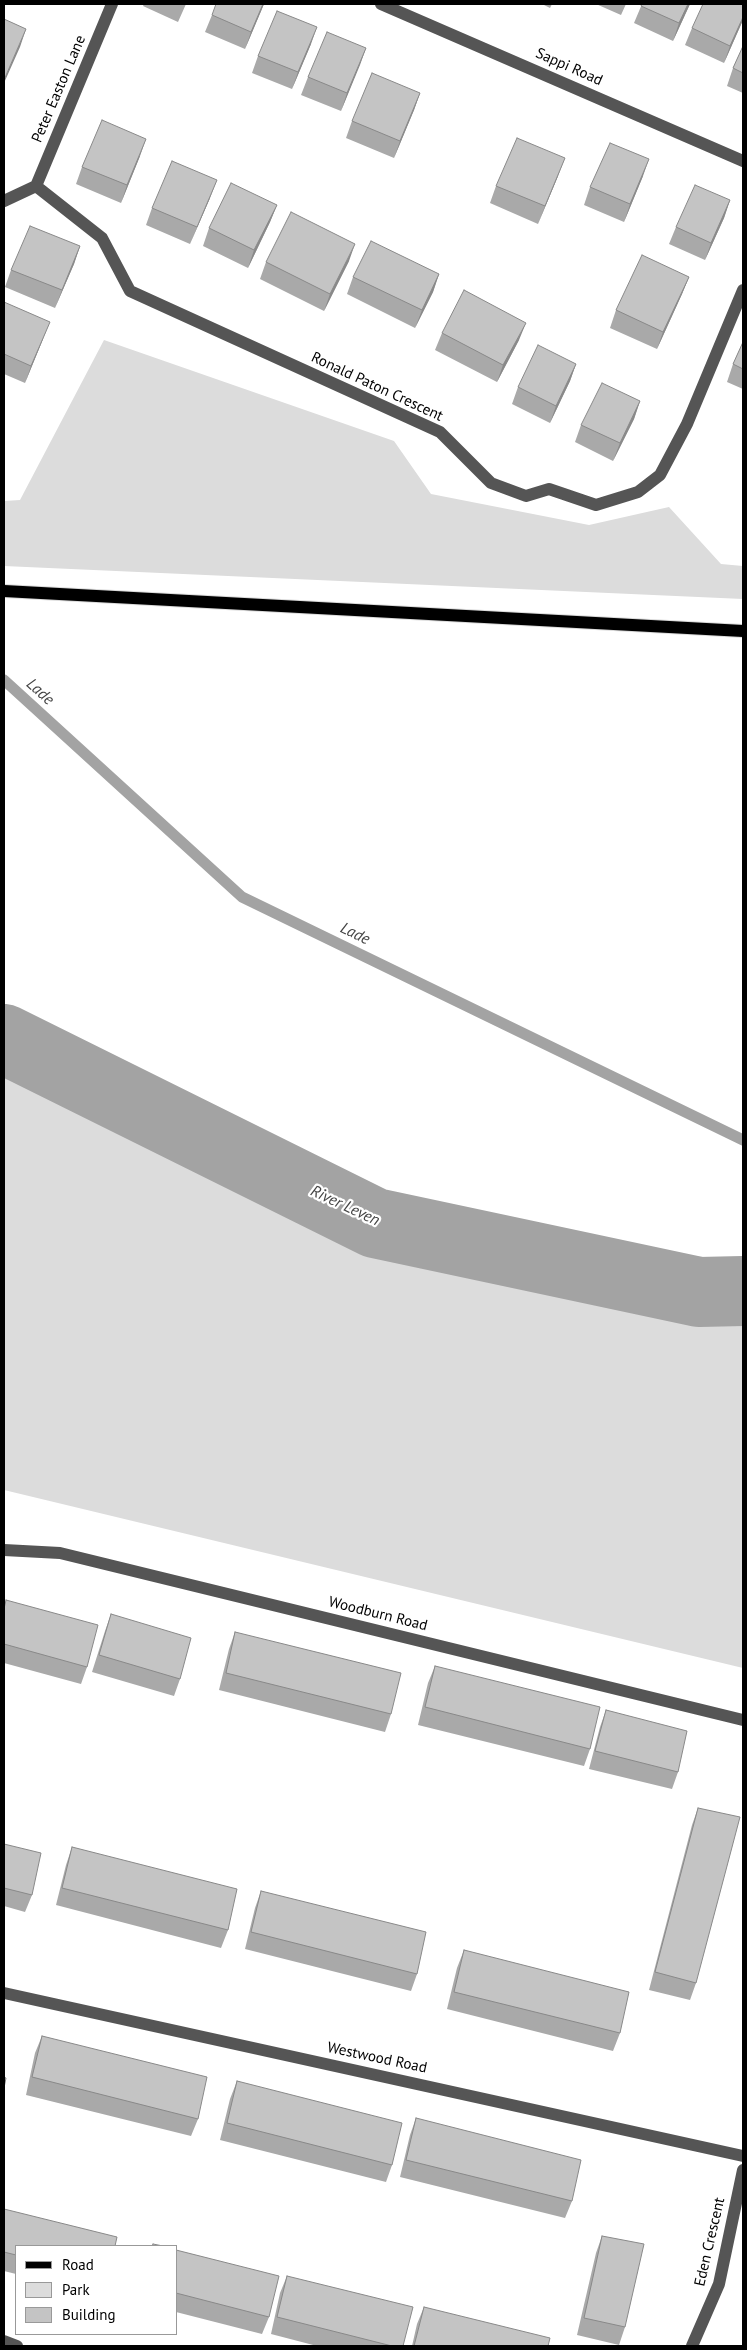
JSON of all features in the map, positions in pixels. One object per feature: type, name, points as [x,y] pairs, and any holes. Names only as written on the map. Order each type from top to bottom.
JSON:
[{"type":"main road","points":[[4,591],[743,630]]},
{"type":"street","name":"Peter Easton Lane","points":[[36,186],[112,4]]},
{"type":"street","name":"Sappi Road","points":[[381,4],[743,161]]},
{"type":"street","points":[[4,201],[36,186]]},
{"type":"street","name":"Ronald Paton Crescent","points":[[36,186],[102,238],[130,291],[440,432],[491,483],[526,496],[549,488],[596,505],[638,492],[660,475],[687,424],[743,290]]},
{"type":"street","name":"Woodburn Road","points":[[4,1550],[60,1553],[743,1720]]},
{"type":"street","name":"Westwood Road","points":[[4,1993],[743,2156]]},
{"type":"street","name":"Eden Crescent","points":[[692,2346],[719,2284],[743,2170]]},
{"type":"street","points":[[4,2341],[17,2346]]},
{"type":"green space","points":[[104,340],[394,441],[431,494],[589,525],[669,507],[721,564],[743,566],[743,599],[4,566],[4,501],[20,500]]},
{"type":"green space","points":[[4,1039],[375,1223],[699,1292],[743,1291],[743,1668],[4,1490]]},
{"type":"building","points":[[216,4],[263,4],[251,32],[212,15]]},
{"type":"building","points":[[642,4],[688,4],[679,23],[641,6]]},
{"type":"building","points":[[703,4],[743,4],[743,17],[730,46],[692,28]]},
{"type":"building","points":[[277,11],[317,27],[298,72],[258,56]]},
{"type":"building","points":[[4,19],[26,29],[4,80]]},
{"type":"building","points":[[327,32],[366,48],[347,93],[308,77]]},
{"type":"building","points":[[743,46],[743,73],[733,68]]},
{"type":"building","points":[[372,73],[420,93],[400,141],[352,121]]},
{"type":"building","points":[[102,120],[146,139],[127,185],[82,167]]},
{"type":"building","points":[[517,138],[565,158],[545,206],[496,186]]},
{"type":"building","points":[[610,143],[649,159],[630,204],[590,187]]},
{"type":"building","points":[[172,161],[217,180],[197,227],[152,208]]},
{"type":"building","points":[[231,183],[277,205],[254,250],[209,228]]},
{"type":"building","points":[[695,185],[730,200],[711,243],[676,227]]},
{"type":"building","points":[[291,212],[355,244],[330,294],[266,262]]},
{"type":"building","points":[[30,226],[80,246],[62,290],[11,270]]},
{"type":"building","points":[[371,241],[439,274],[422,310],[353,277]]},
{"type":"building","points":[[642,255],[689,277],[663,332],[616,310]]},
{"type":"building","points":[[464,290],[526,323],[503,365],[442,333]]},
{"type":"building","points":[[4,302],[50,322],[31,366],[4,354]]},
{"type":"building","points":[[743,342],[743,369],[733,364]]},
{"type":"building","points":[[538,345],[576,364],[556,406],[518,387]]},
{"type":"building","points":[[602,383],[640,401],[620,443],[581,425]]},
{"type":"building","points":[[6,1600],[98,1625],[87,1667],[4,1644],[4,1609]]},
{"type":"building","points":[[111,1614],[191,1638],[180,1679],[99,1655]]},
{"type":"building","points":[[235,1632],[401,1673],[391,1714],[226,1673]]},
{"type":"building","points":[[435,1666],[600,1707],[590,1749],[425,1707]]},
{"type":"building","points":[[606,1710],[687,1731],[678,1772],[595,1751]]},
{"type":"building","points":[[698,1808],[740,1817],[696,1983],[655,1972]]},
{"type":"building","points":[[4,1844],[41,1853],[32,1895],[4,1888]]},
{"type":"building","points":[[72,1847],[237,1889],[228,1930],[62,1888]]},
{"type":"building","points":[[261,1891],[426,1932],[417,1974],[251,1932]]},
{"type":"building","points":[[464,1950],[629,1992],[620,2033],[454,1992]]},
{"type":"building","points":[[42,2036],[207,2077],[198,2119],[32,2077]]},
{"type":"building","points":[[237,2081],[402,2123],[392,2165],[227,2123]]},
{"type":"building","points":[[416,2118],[581,2160],[572,2201],[406,2160]]},
{"type":"building","points":[[4,2209],[117,2237],[115,2245],[15,2245],[15,2255],[4,2252]]},
{"type":"building","points":[[602,2236],[644,2244],[625,2327],[584,2318]]},
{"type":"building","points":[[178,2251],[279,2276],[269,2317],[178,2294]]},
{"type":"building","points":[[287,2276],[413,2307],[403,2346],[392,2346],[277,2317]]},
{"type":"building","points":[[424,2307],[550,2338],[548,2346],[414,2346]]},
{"type":"waterway","name":"Lade","points":[[4,680],[242,897],[743,1140]]},
{"type":"waterway","name":"River Leven","points":[[4,1039],[375,1223],[699,1292],[743,1291]]}]
